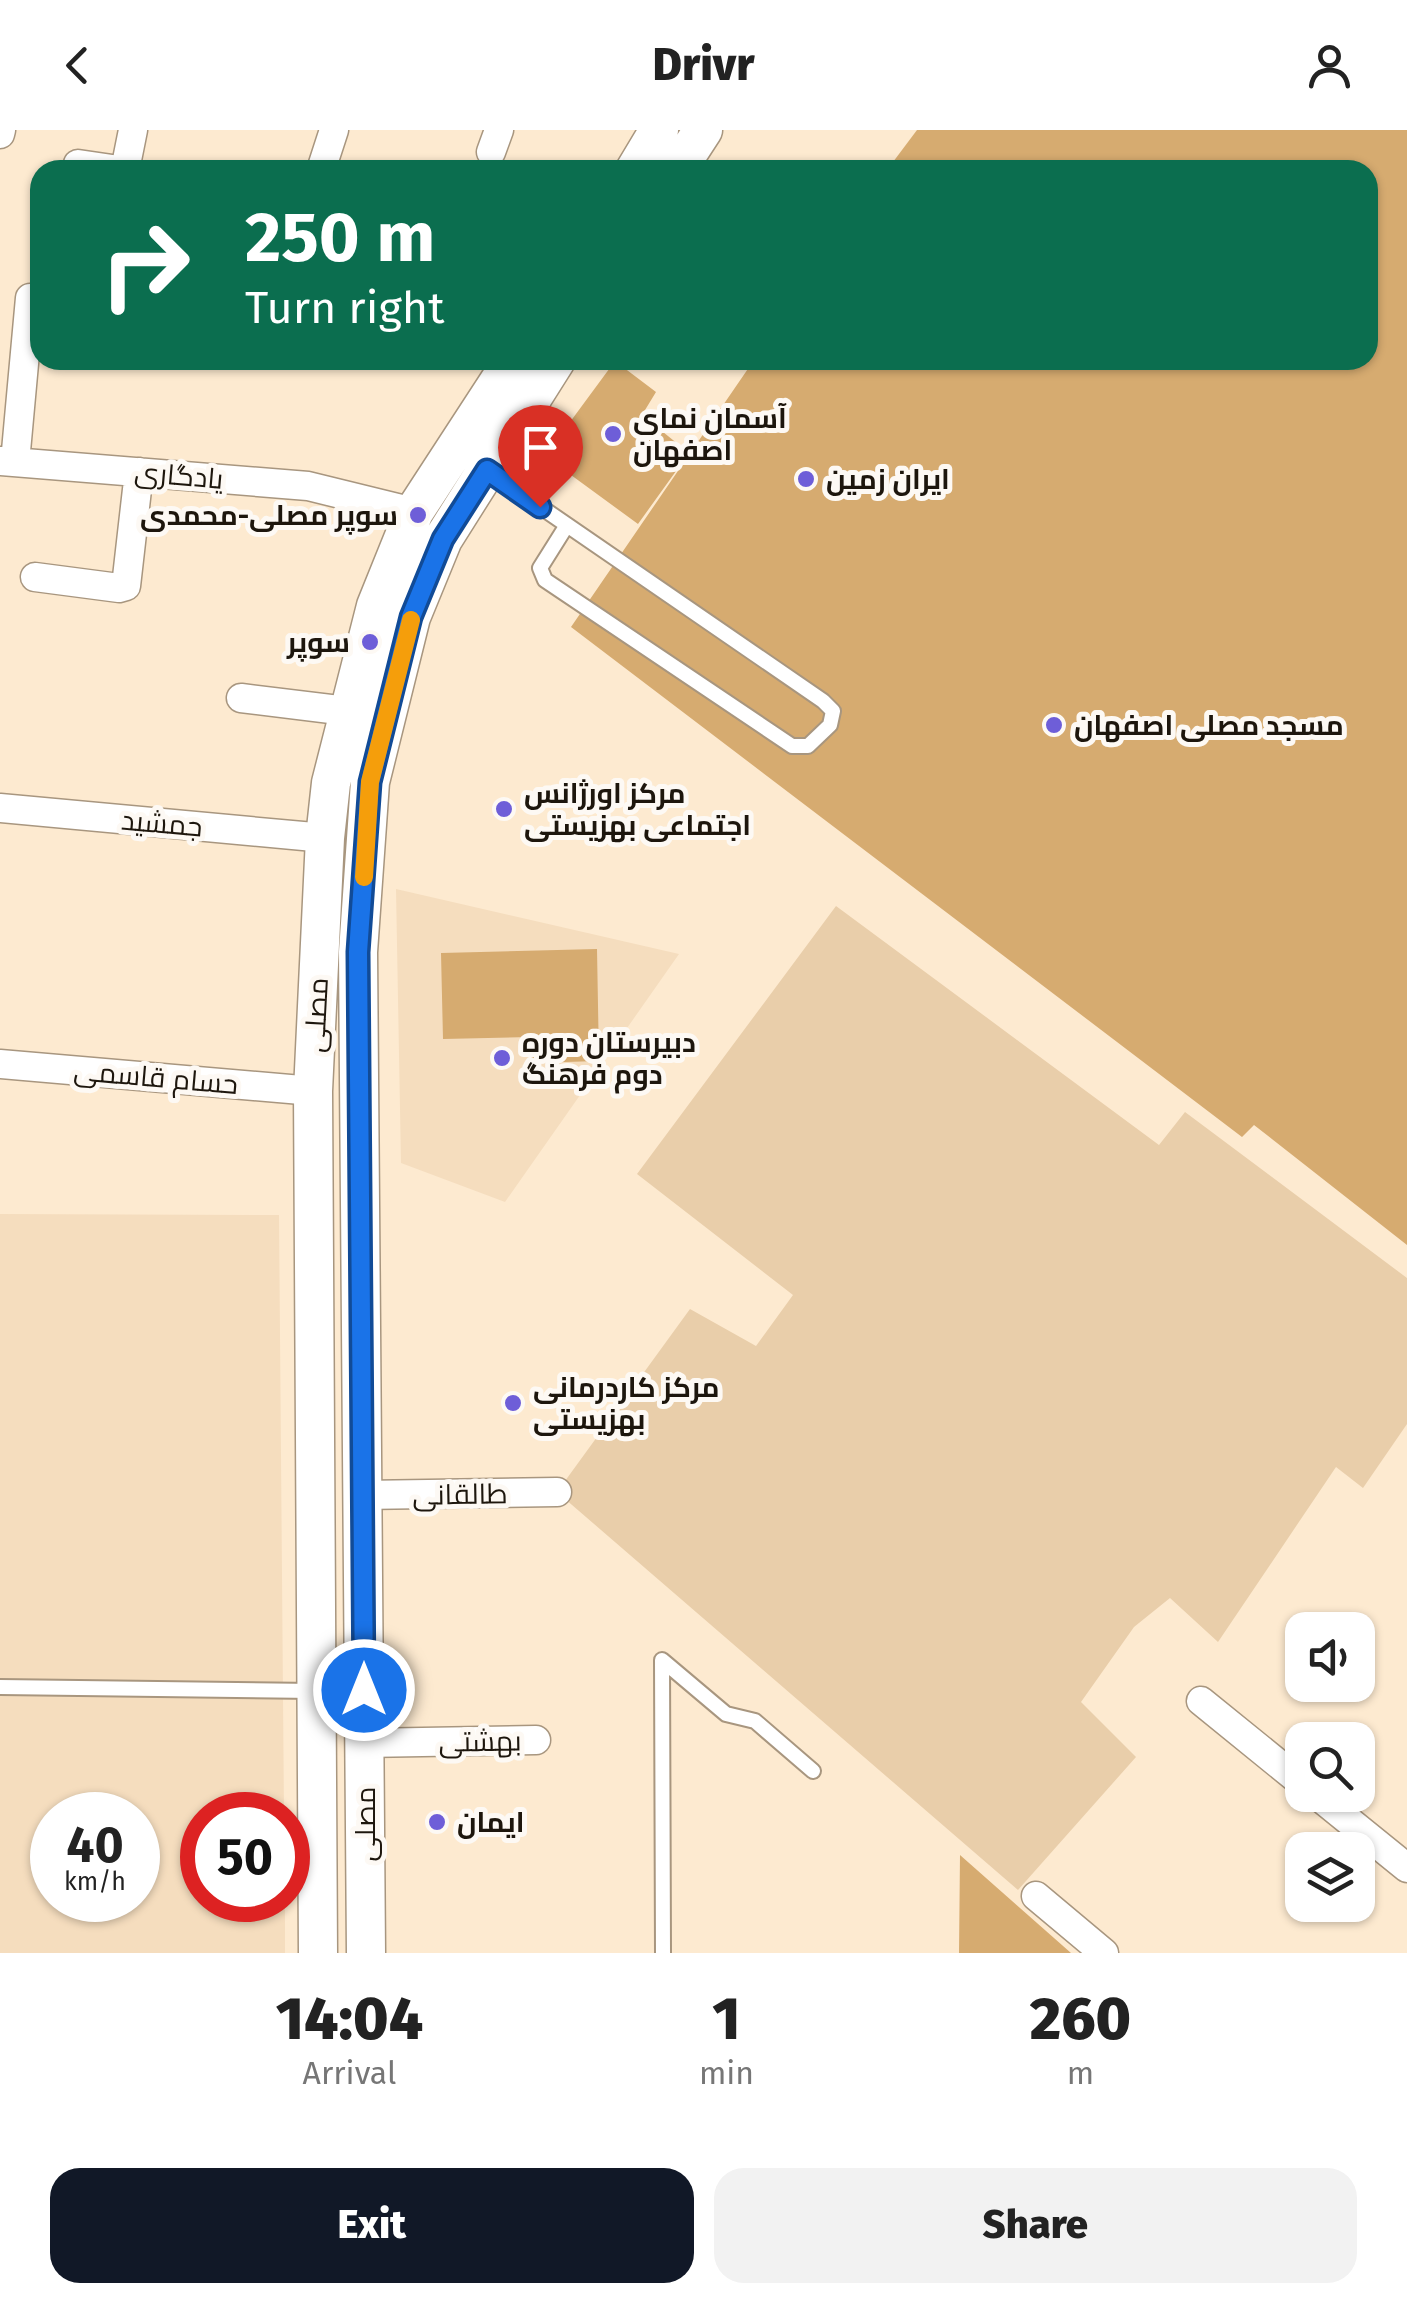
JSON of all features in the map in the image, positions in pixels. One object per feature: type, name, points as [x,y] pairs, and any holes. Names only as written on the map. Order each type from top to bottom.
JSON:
[{"type":"main road","points":[[641,160],[659,130]]},
{"type":"main road","points":[[683,160],[703,130]]},
{"type":"main road","name":"مصلی","points":[[318,1953],[313,1091],[331,783],[376,606],[414,512],[506,370]]},
{"type":"main road","name":"مصلی","points":[[366,1953],[358,952],[370,782],[411,617],[443,539],[550,370]]},
{"type":"main road","points":[[316,1691],[364,1690]]},
{"type":"street","points":[[124,160],[133,130]]},
{"type":"street","points":[[324,160],[334,130]]},
{"type":"street","points":[[8,461],[30,298]]},
{"type":"street","name":"یادگاری","points":[[8,461],[308,486],[414,512]]},
{"type":"street","points":[[34,577],[126,586],[139,472]]},
{"type":"street","points":[[241,698],[348,711]]},
{"type":"street","name":"جمشید","points":[[0,808],[325,838]]},
{"type":"street","name":"حسام قاسمی","points":[[0,1064],[313,1091]]},
{"type":"street","name":"طالقانی","points":[[362,1495],[557,1492]]},
{"type":"street","points":[[1201,1701],[1285,1769]]},
{"type":"street","name":"بهشتی","points":[[364,1743],[536,1740]]},
{"type":"street","points":[[1338,1812],[1407,1868]]},
{"type":"street","points":[[1036,1896],[1104,1953]]},
{"type":"lane","points":[[487,470],[824,701],[833,711],[830,725],[808,746],[792,746],[545,580],[540,568],[567,525]]},
{"type":"lane","points":[[663,1953],[662,1660],[726,1714],[756,1722],[813,1771]]},
{"type":"lane","points":[[0,1687],[316,1691]]},
{"type":"shaded area","name":"دبیرستان دوره دوم فرهنگ","points":[[396,889],[679,954],[505,1202],[401,1163]]},
{"type":"shaded area","points":[[836,906],[1159,1145],[1185,1112],[1407,1278],[1407,1424],[1363,1488],[1336,1467],[1218,1642],[1170,1598],[1134,1627],[1081,1702],[1136,1757],[1018,1890],[557,1492],[690,1309],[756,1346],[793,1295],[637,1174]]},
{"type":"shaded area","points":[[0,1214],[279,1215],[284,1792],[180,1792],[180,1922],[285,1922],[285,1953],[0,1953]]},
{"type":"building","name":"مسجد مصلی اصفهان","points":[[917,130],[1407,130],[1407,1245],[1254,1125],[1242,1137],[571,627],[747,370],[1378,370],[1378,160],[894,160]]},
{"type":"building","name":"آسمان نمای اصفهان","points":[[608,370],[627,370],[656,392],[642,415],[689,453],[638,524],[545,456]]},
{"type":"building","points":[[597,949],[599,1061],[530,1063],[530,1037],[443,1039],[441,953]]},
{"type":"building","points":[[960,1855],[1071,1953],[959,1953]]},
{"type":"slow traffic","points":[[364,877],[370,782],[411,620]]},
{"type":"place","name":"آسمان نمای اصفهان","points":[[613,434]]},
{"type":"place","name":"ایران زمین","points":[[806,479]]},
{"type":"place","name":"سوپر مصلی-محمدی","points":[[418,515]]},
{"type":"place","name":"سوپر","points":[[370,642]]},
{"type":"place","name":"مسجد مصلی اصفهان","points":[[1054,725]]},
{"type":"place","name":"مرکز اورژانس اجتماعی بهزیستی","points":[[504,809]]},
{"type":"place","name":"دبیرستان دوره دوم فرهنگ","points":[[502,1058]]},
{"type":"place","name":"مرکز کاردرمانی بهزیستی","points":[[513,1403]]},
{"type":"place","name":"ایمان","points":[[437,1822]]},
{"type":"route","points":[[364,1690],[358,952],[370,782],[411,617],[443,539],[487,470],[540,507]]}]
